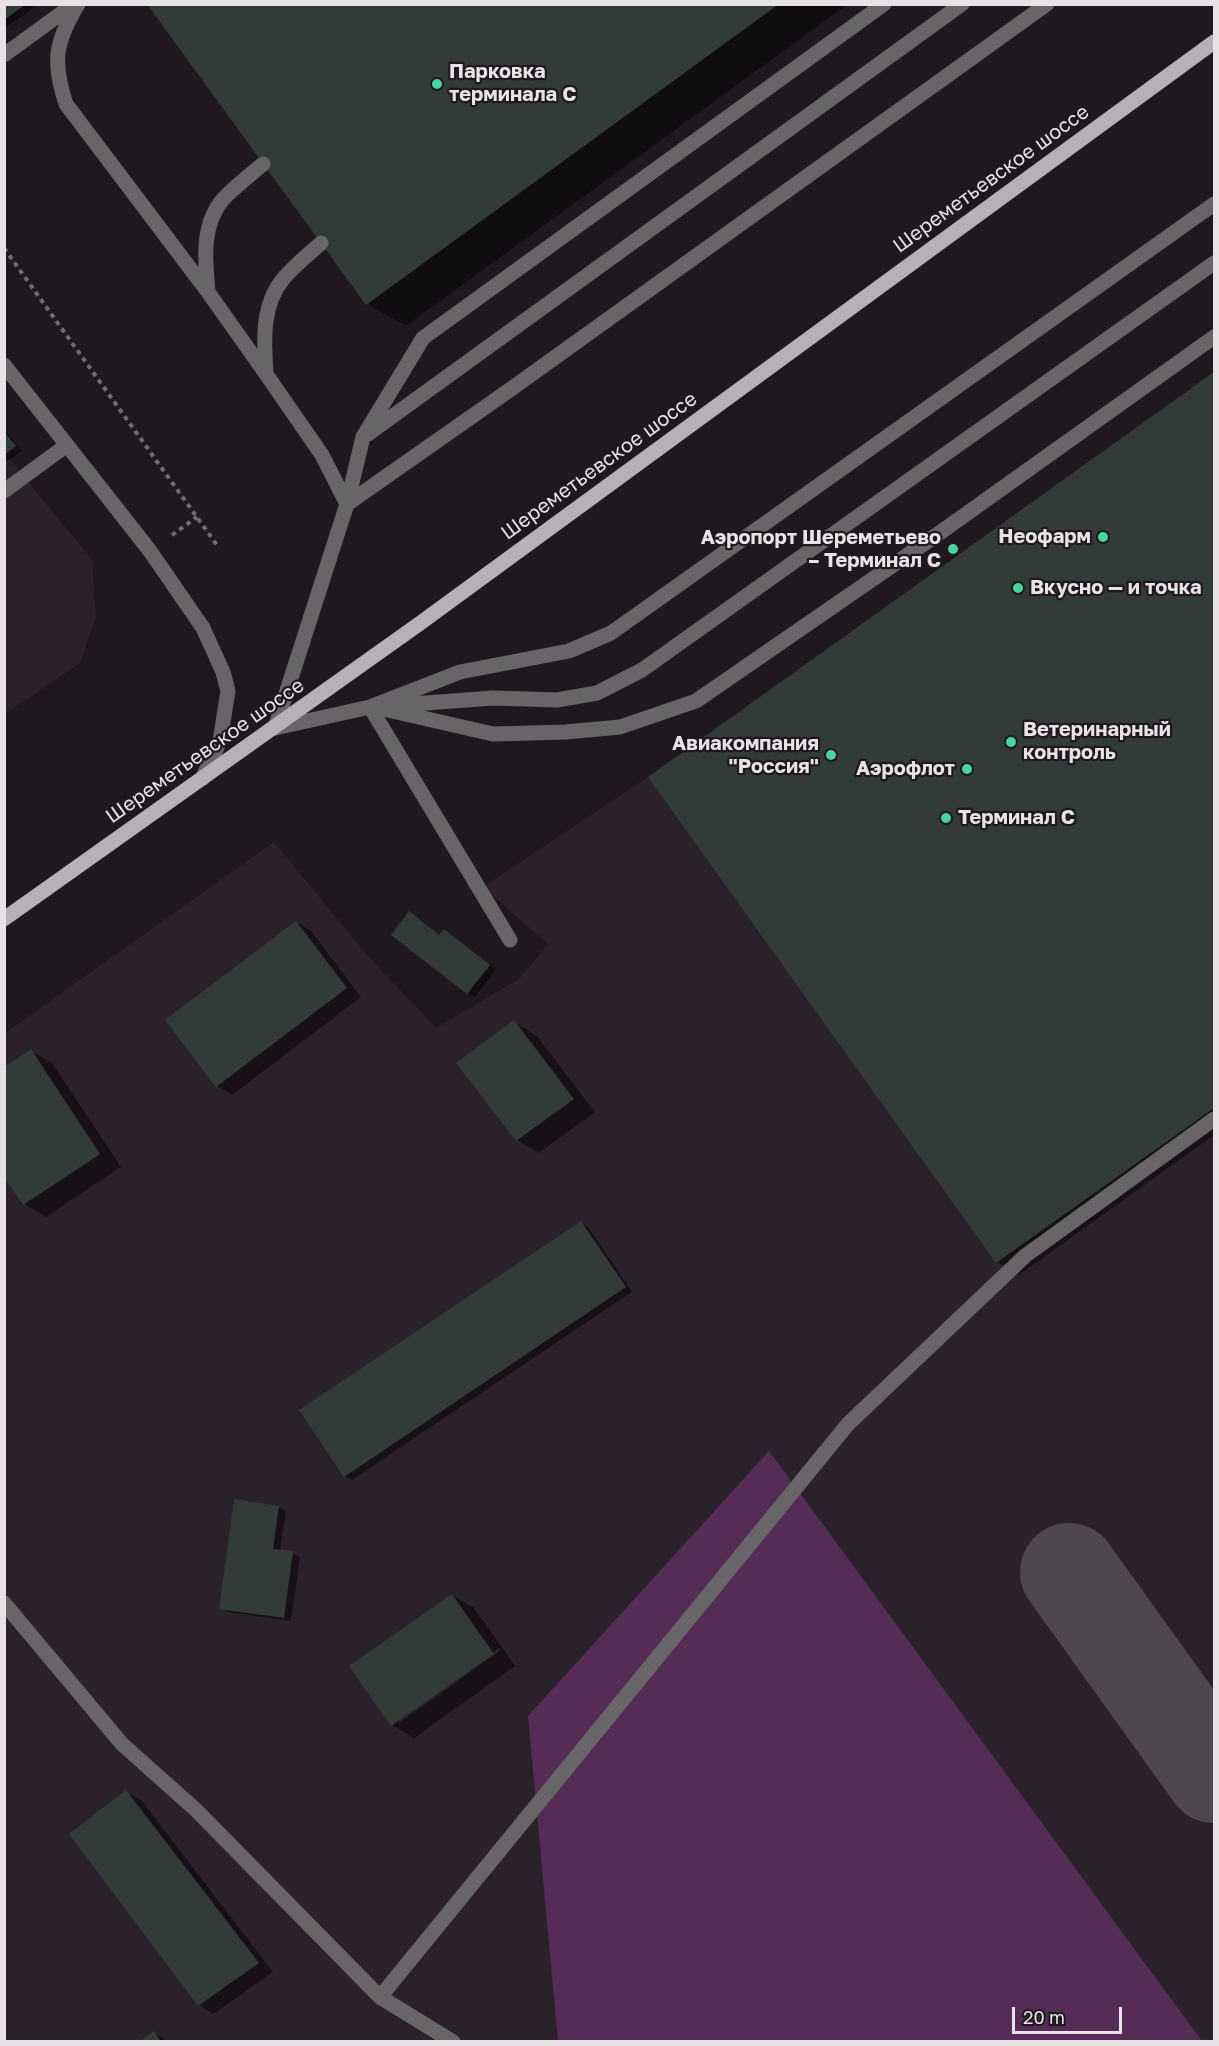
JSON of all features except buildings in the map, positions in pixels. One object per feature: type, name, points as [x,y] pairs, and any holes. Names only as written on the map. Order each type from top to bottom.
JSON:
[{"type":"main road","name":"Шереметьевское шоссе","points":[[4,919],[274,728],[1215,42]]},
{"type":"street","points":[[4,55],[76,4]]},
{"type":"street","points":[[76,4],[57,49],[58,80],[66,104],[208,292],[266,374],[322,454],[347,504]]},
{"type":"street","points":[[274,728],[347,504],[363,437],[423,338],[884,4]]},
{"type":"street","points":[[363,437],[962,4]]},
{"type":"street","points":[[347,504],[1047,4]]},
{"type":"street","points":[[208,292],[204,258],[208,228],[223,199],[263,164]]},
{"type":"street","points":[[370,707],[460,672],[569,651],[611,633],[1215,204]]},
{"type":"street","points":[[266,374],[264,340],[267,309],[282,280],[321,243]]},
{"type":"street","points":[[274,728],[370,707],[493,698],[557,700],[597,693],[642,670],[1215,263]]},
{"type":"street","points":[[370,707],[493,734],[620,728],[696,701],[1215,337]]},
{"type":"street","points":[[4,365],[166,574],[203,628],[223,672],[228,691],[220,741],[202,779]]},
{"type":"street","points":[[4,491],[67,446]]},
{"type":"street","points":[[370,707],[510,940]]},
{"type":"street","points":[[380,1997],[848,1424],[1025,1256],[1215,1119]]},
{"type":"street","points":[[4,1603],[122,1744],[196,1810],[380,1997],[453,2042]]},
{"type":"path","points":[[4,248],[219,548]]},
{"type":"path","points":[[172,535],[197,518]]},
{"type":"shaded area","points":[[1214,372],[1214,2041],[5,2041],[4,1034],[274,842],[368,956],[436,1028],[519,979],[548,944],[483,887],[648,777]]},
{"type":"shaded area","points":[[4,427],[20,447],[8,457],[92,560],[96,617],[80,663],[5,714]]},
{"type":"shaded area","points":[[769,1451],[1202,2041],[558,2041],[528,1716]]},
{"type":"taxiway","points":[[1069,1572],[1214,1774]]},
{"type":"place","name":"Парковка терминала C","points":[[437,84]]},
{"type":"place","name":"Неофарм","points":[[1103,537]]},
{"type":"place","name":"Аэропорт Шереметьево – Терминал C","points":[[953,549]]},
{"type":"place","name":"Вкусно — и точка","points":[[1018,588]]},
{"type":"place","name":"Ветеринарный контроль","points":[[1011,742]]},
{"type":"place","name":"Авиакомпания \"Россия\"","points":[[831,755]]},
{"type":"place","name":"Аэрофлот","points":[[967,769]]},
{"type":"place","name":"Терминал C","points":[[946,818]]}]
